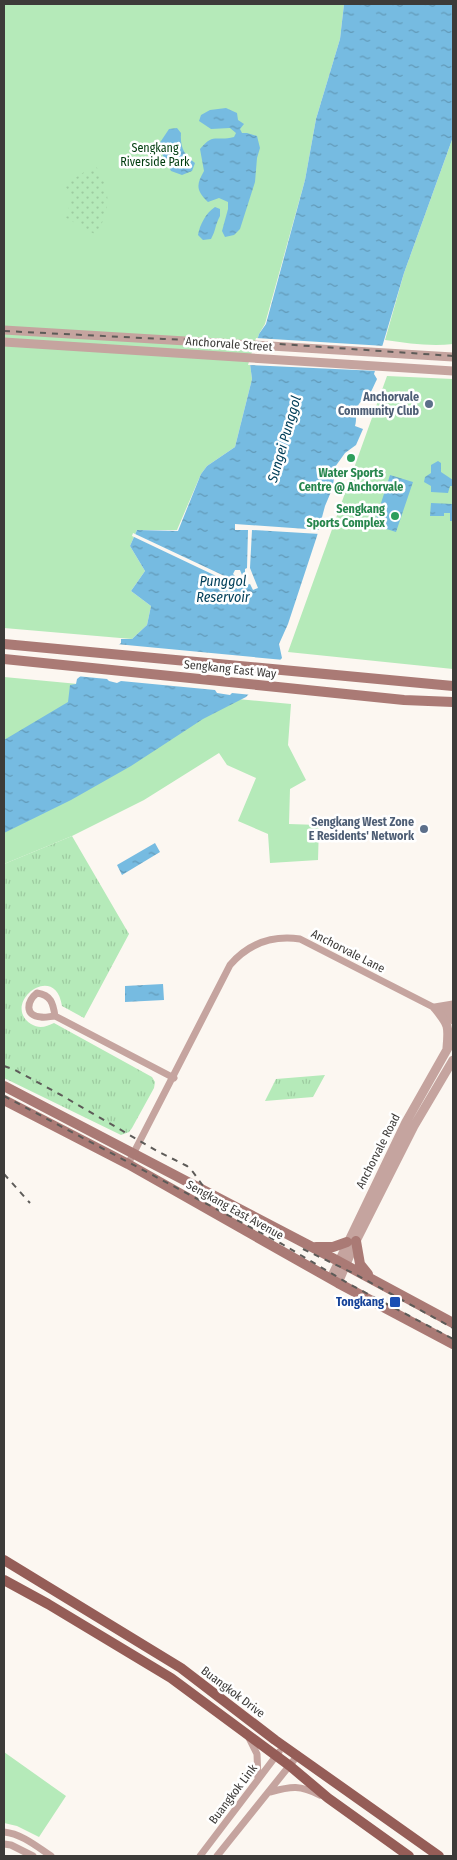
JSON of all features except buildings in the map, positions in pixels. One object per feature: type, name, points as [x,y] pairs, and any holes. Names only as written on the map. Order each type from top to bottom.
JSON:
[{"type":"main road","name":"Sengkang East Way","points":[[4,644],[453,686]]},
{"type":"main road","name":"Sengkang East Way","points":[[4,659],[334,693],[453,702]]},
{"type":"main road","name":"Sengkang East Avenue","points":[[4,1086],[453,1323]]},
{"type":"main road","name":"Sengkang East Avenue","points":[[4,1100],[128,1164],[453,1344]]},
{"type":"main road","points":[[312,1247],[327,1248],[351,1242],[360,1264],[372,1279]]},
{"type":"main road","name":"Buangkok Drive","points":[[4,1560],[181,1668],[283,1746],[438,1856]]},
{"type":"main road","points":[[4,1580],[48,1604],[170,1678],[290,1766],[328,1798],[410,1856]]},
{"type":"street","name":"Anchorvale Street","points":[[4,330],[453,357]]},
{"type":"street","name":"Anchorvale Street","points":[[4,342],[453,371]]},
{"type":"street","name":"Anchorvale Lane","points":[[128,1164],[174,1078],[230,965],[240,954],[254,945],[268,939],[285,937],[306,942],[435,1008],[453,1021]]},
{"type":"street","points":[[447,1048],[448,1027],[435,1008],[453,1005]]},
{"type":"street","name":"Anchorvale Lane","points":[[435,1008],[453,1013]]},
{"type":"street","points":[[54,1016],[174,1078]]},
{"type":"street","name":"Anchorvale Road","points":[[335,1280],[406,1122],[453,1039]]},
{"type":"street","name":"Anchorvale Road","points":[[351,1242],[414,1126],[453,1060]]},
{"type":"street","points":[[248,1736],[257,1754],[258,1780]]},
{"type":"street","name":"Buangkok Link","points":[[200,1856],[283,1746]]},
{"type":"street","name":"Buangkok Link","points":[[217,1856],[298,1755]]},
{"type":"street","points":[[270,1792],[292,1786],[305,1788],[328,1798]]},
{"type":"street","points":[[4,1832],[12,1833],[30,1841],[51,1856]]},
{"type":"street","points":[[4,1844],[11,1845],[33,1856]]},
{"type":"green space","name":"Sengkang Riverside Park","points":[[4,4],[344,4],[340,39],[316,119],[305,180],[265,324],[259,334],[250,364],[252,379],[235,447],[207,466],[201,474],[177,530],[137,530],[130,546],[145,571],[131,591],[151,606],[147,625],[132,639],[4,628]]},
{"type":"green space","points":[[453,137],[453,344],[427,345],[385,340],[404,273]]},
{"type":"green space","points":[[95,165],[101,174],[107,192],[105,217],[96,235],[63,216],[70,206],[71,194],[64,185]]},
{"type":"green space","name":"Sengkang Sports Complex","points":[[387,376],[453,379],[453,669],[288,652]]},
{"type":"green space","points":[[4,677],[291,704],[288,745],[306,780],[290,789],[289,824],[319,825],[318,860],[270,863],[268,834],[238,821],[256,778],[227,765],[219,753],[144,800],[72,836],[4,864]]},
{"type":"green space","points":[[72,836],[129,934],[84,1018],[62,1006],[57,993],[50,987],[41,986],[32,990],[25,997],[22,1006],[23,1016],[37,1027],[54,1023],[152,1077],[155,1082],[154,1088],[132,1128],[129,1132],[121,1135],[4,1078],[4,864]]},
{"type":"green space","points":[[325,1075],[313,1097],[265,1101],[276,1079]]},
{"type":"green space","points":[[4,1752],[66,1796],[39,1837],[17,1826],[4,1823]]},
{"type":"water","name":"Punggol Reservoir","points":[[344,4],[453,4],[453,137],[404,273],[374,374],[377,379],[370,394],[367,393],[357,408],[355,426],[363,429],[356,445],[345,453],[335,467],[333,487],[325,506],[288,624],[279,644],[282,658],[246,697],[203,719],[131,766],[71,800],[4,833],[4,740],[68,702],[70,685],[76,684],[77,679],[121,643],[121,639],[132,639],[147,625],[151,606],[131,591],[145,571],[130,546],[137,530],[178,531],[201,474],[207,466],[235,447],[252,379],[250,364],[259,334],[266,324],[305,180],[316,119],[340,39]]},
{"type":"water","points":[[226,108],[237,113],[238,120],[244,124],[240,129],[242,133],[257,136],[260,148],[257,158],[255,182],[240,229],[234,235],[225,237],[222,231],[228,202],[219,198],[208,202],[198,187],[204,171],[200,149],[212,139],[234,137],[236,133],[230,128],[211,129],[199,121],[201,115],[210,110]]},
{"type":"water","points":[[177,128],[181,133],[183,150],[195,163],[192,171],[182,175],[171,171],[159,144],[169,129]]},
{"type":"water","points":[[215,207],[220,209],[220,216],[214,233],[211,239],[203,240],[198,235],[200,227],[206,216]]},
{"type":"water","points":[[438,461],[441,463],[441,472],[453,480],[453,486],[450,486],[448,493],[431,492],[431,486],[424,482],[425,477],[431,473],[431,465]]},
{"type":"water","points":[[390,475],[413,482],[396,532],[374,525]]},
{"type":"water","points":[[431,503],[453,504],[453,521],[450,521],[450,513],[444,513],[444,516],[430,516]]},
{"type":"water","points":[[155,843],[160,852],[122,875],[117,865]]},
{"type":"water","points":[[163,984],[164,1000],[125,1002],[125,986]]},
{"type":"pier","points":[[256,338],[385,346],[378,371],[248,365]]},
{"type":"pier","points":[[235,524],[321,530],[320,534],[252,530],[250,568],[258,588],[253,590],[250,584],[237,589],[235,585],[132,536],[133,533],[233,580],[236,577],[233,574],[235,570],[240,570],[242,575],[245,574],[245,569],[247,568],[248,530],[235,530]]},
{"type":"pier","points":[[116,644],[284,660],[252,695],[232,693],[230,695],[217,693],[215,690],[121,681],[117,683],[107,679],[76,676]]},
{"type":"railway","points":[[4,331],[236,341],[453,356]]},
{"type":"railway","points":[[4,1066],[61,1095],[157,1151],[187,1166],[216,1204]]},
{"type":"railway","points":[[4,1096],[282,1244],[351,1285],[453,1339]]},
{"type":"railway","points":[[4,1174],[30,1203]]},
{"type":"railway","points":[[303,1249],[355,1274],[453,1328]]},
{"type":"place","name":"Anchorvale Community Club","points":[[429,404]]},
{"type":"place","name":"Water Sports Centre @ Anchorvale","points":[[351,458]]},
{"type":"place","name":"Sengkang Sports Complex","points":[[395,516]]},
{"type":"place","name":"Sengkang West Zone E Residents' Network","points":[[424,829]]},
{"type":"place","name":"Tongkang","points":[[395,1302]]},
{"type":"water label","name":"Sungei Punggol","points":[[284,439]]}]
